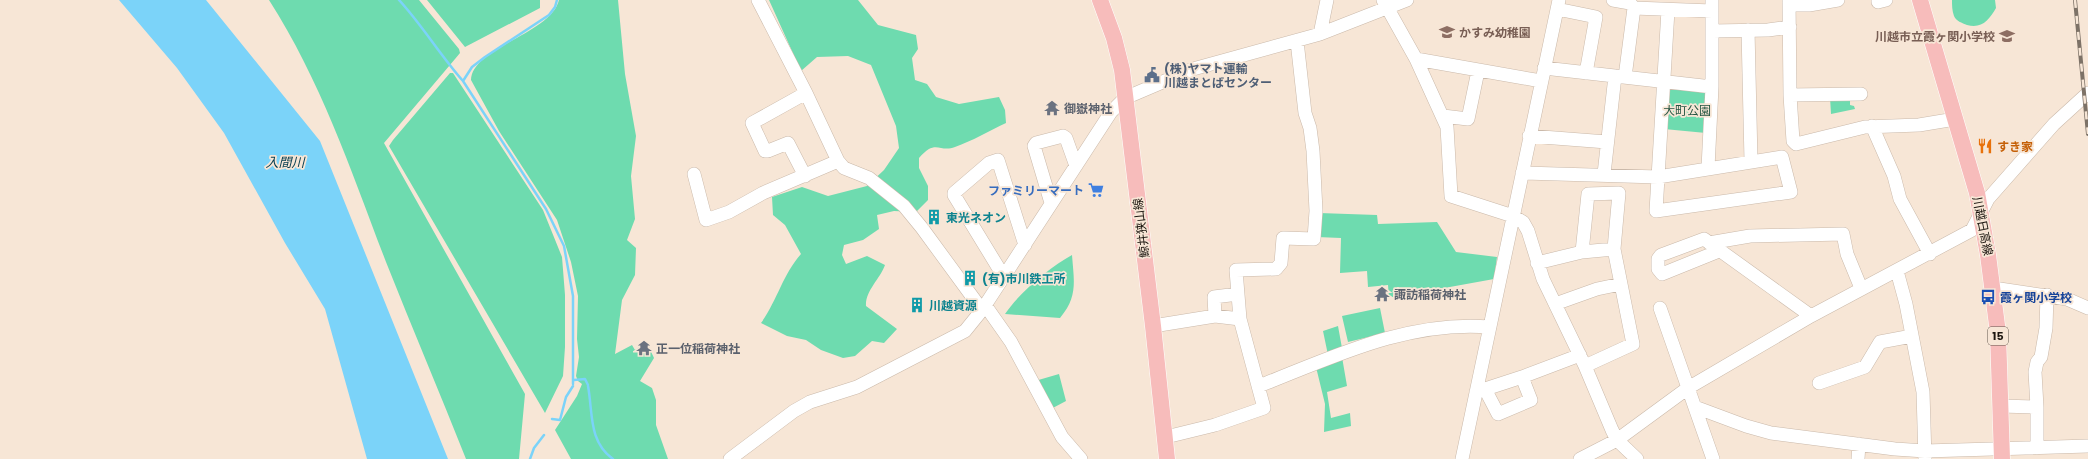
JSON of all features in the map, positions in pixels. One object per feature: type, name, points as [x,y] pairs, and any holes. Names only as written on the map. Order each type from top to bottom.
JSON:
[{"type":"main road","name":"鯨井狭山線","points":[[1100,0],[1114,38],[1122,70],[1166,437],[1167,459]]},
{"type":"main road","name":"川越日高線","points":[[1920,0],[1977,193],[1994,288],[1998,333],[2002,454]]},
{"type":"street","points":[[758,0],[806,93],[838,161],[844,168],[869,178],[904,206],[922,228],[1011,342],[1062,437],[1081,459]]},
{"type":"street","points":[[1320,34],[1327,0]]},
{"type":"street","points":[[730,459],[794,411],[810,402],[857,387],[965,331],[984,308],[1111,112],[1125,98],[1193,68],[1320,34],[1384,4],[1407,0]]},
{"type":"street","points":[[1613,0],[1668,10],[1712,5],[1712,87],[1708,168]]},
{"type":"street","points":[[1838,0],[1809,5],[1789,3],[1790,95],[1793,141],[1796,144],[1872,126],[1919,125],[1956,119]]},
{"type":"street","points":[[1878,0],[1878,2],[1886,0]]},
{"type":"street","points":[[1384,4],[1416,59],[1447,127],[1451,196],[1513,216],[1523,222],[1528,231],[1536,263],[1582,360],[1617,440],[1637,459]]},
{"type":"street","points":[[1604,174],[1607,142],[1620,76],[1631,4]]},
{"type":"street","points":[[1462,459],[1481,391],[1490,327],[1529,136],[1558,5],[1596,17],[1586,73]]},
{"type":"street","points":[[1522,173],[1658,176],[1782,157],[1791,192],[1657,212],[1658,176],[1668,10]]},
{"type":"street","points":[[1713,31],[1768,30],[1790,27]]},
{"type":"street","points":[[1748,30],[1751,162]]},
{"type":"street","points":[[1166,437],[1215,425],[1264,408],[1240,319],[1236,270],[1276,269],[1281,263],[1282,238],[1314,239],[1316,211],[1313,151],[1310,128],[1305,113],[1297,41]]},
{"type":"street","points":[[1416,59],[1478,71],[1542,75],[1586,73],[1712,87]]},
{"type":"street","points":[[1443,116],[1468,119],[1478,71]]},
{"type":"street","points":[[805,176],[788,143],[768,152],[765,151],[752,123],[806,93]]},
{"type":"street","points":[[1580,459],[1617,440],[1688,388],[1811,316],[1861,288],[1930,254],[1972,230],[1988,199],[2054,124],[2088,93]]},
{"type":"street","points":[[1790,95],[1861,94]]},
{"type":"street","points":[[1872,126],[1894,176],[1900,199],[1930,254]]},
{"type":"street","points":[[1051,203],[1034,146],[1036,143],[1063,136],[1066,138],[1076,166]]},
{"type":"street","points":[[1529,136],[1607,142]]},
{"type":"street","points":[[1004,277],[954,195],[954,193],[989,163],[998,160],[1025,245]]},
{"type":"street","points":[[694,174],[706,220],[729,212],[763,193],[838,161]]},
{"type":"street","points":[[1481,391],[1522,377],[1633,344],[1614,249],[1619,194],[1588,194],[1582,252]]},
{"type":"street","points":[[1709,243],[1750,236],[1843,234],[1847,254],[1861,288]]},
{"type":"street","points":[[1719,251],[1661,274],[1658,259],[1661,255],[1704,239],[1811,316]]},
{"type":"street","points":[[1536,263],[1582,252],[1614,249]]},
{"type":"street","points":[[1897,271],[1906,304],[1923,392],[1925,455]]},
{"type":"street","points":[[1555,304],[1597,289],[1621,284]]},
{"type":"street","points":[[1994,288],[2067,298],[2088,308]]},
{"type":"street","points":[[1215,316],[1214,297],[1238,294]]},
{"type":"street","points":[[2037,448],[2035,372],[2037,362],[2041,357],[2045,335],[2047,295]]},
{"type":"street","points":[[1660,308],[1713,459]]},
{"type":"street","points":[[1153,326],[1215,316],[1240,319]]},
{"type":"street","points":[[1259,386],[1345,351],[1395,335],[1453,326],[1490,327]]},
{"type":"street","points":[[1819,383],[1865,367],[1880,342],[1912,336]]},
{"type":"street","points":[[1481,391],[1498,414],[1530,402],[1522,377]]},
{"type":"street","points":[[2000,406],[2037,407]]},
{"type":"street","points":[[1695,407],[1746,426],[1771,433],[1858,444],[1925,455],[2002,454],[2037,448],[2088,446]]},
{"type":"street","points":[[1858,444],[1858,459]]},
{"type":"green space","points":[[269,0],[419,0],[459,49],[460,53],[384,143],[525,394],[519,459],[466,459],[386,262],[348,161],[320,95],[288,31]]},
{"type":"green space","points":[[427,0],[540,0],[540,8],[465,47]]},
{"type":"green space","points":[[559,0],[618,0],[625,74],[636,136],[631,176],[635,219],[627,240],[636,248],[635,275],[622,300],[615,354],[632,345],[635,350],[647,343],[654,358],[640,381],[652,388],[656,400],[656,425],[668,459],[571,459],[555,430],[577,396],[582,384],[578,381],[576,376],[579,357],[577,339],[578,296],[571,262],[557,220],[499,131],[471,80],[475,68],[484,58],[542,22],[553,12]]},
{"type":"green space","points":[[769,0],[858,0],[878,25],[916,35],[918,49],[912,58],[915,80],[927,84],[936,97],[959,104],[999,97],[1005,110],[1006,123],[955,147],[934,147],[925,152],[919,158],[919,168],[928,186],[928,200],[916,212],[894,211],[877,215],[879,229],[863,240],[844,245],[842,255],[846,264],[867,256],[885,265],[870,290],[866,301],[866,306],[897,329],[884,343],[872,341],[855,356],[843,358],[821,350],[806,340],[787,336],[761,323],[767,315],[789,270],[801,254],[785,225],[773,215],[772,197],[802,187],[828,196],[867,186],[884,170],[899,148],[896,126],[871,65],[848,56],[817,57],[801,71]]},
{"type":"green space","points":[[1952,0],[1995,0],[1996,8],[1988,20],[1981,25],[1972,26],[1959,22],[1955,18],[1952,10]]},
{"type":"green space","points":[[450,73],[453,73],[543,210],[562,257],[565,295],[565,347],[563,376],[545,413],[389,146]]},
{"type":"green space","name":"大町公園","points":[[1671,87],[1706,90],[1706,133],[1664,129],[1668,91]]},
{"type":"green space","points":[[1830,97],[1850,100],[1850,105],[1854,106],[1855,109],[1831,114]]},
{"type":"green space","points":[[1319,213],[1377,215],[1378,224],[1437,222],[1456,252],[1497,257],[1494,279],[1389,298],[1388,285],[1368,287],[1367,271],[1340,273],[1341,238],[1317,237]]},
{"type":"green space","points":[[1072,255],[1074,288],[1070,303],[1060,318],[1005,314],[1018,298],[1036,281],[1054,266]]},
{"type":"green space","points":[[1380,308],[1385,333],[1348,342],[1342,316]]},
{"type":"green space","points":[[1338,326],[1342,348],[1328,355],[1323,331]]},
{"type":"green space","points":[[1342,357],[1347,386],[1327,392],[1331,418],[1350,413],[1351,426],[1324,432],[1325,404],[1316,367]]},
{"type":"green space","points":[[1059,374],[1066,401],[1049,410],[1035,381]]},
{"type":"water","name":"入間川","points":[[119,0],[206,0],[320,141],[448,459],[367,459],[325,309],[285,243],[224,133],[177,68]]},
{"type":"waterway","points":[[399,0],[463,81],[546,209],[564,246],[573,296],[573,384]]},
{"type":"waterway","points":[[463,81],[472,67],[485,57],[549,15],[555,7],[557,0]]},
{"type":"waterway","points":[[574,380],[585,379],[588,385]]},
{"type":"waterway","points":[[552,419],[560,420],[566,397],[573,386]]},
{"type":"waterway","points":[[588,386],[595,435],[599,444],[613,459]]},
{"type":"waterway","points":[[530,459],[534,448],[544,435]]},
{"type":"railway","points":[[2075,0],[2088,134]]},
{"type":"place","name":"かすみ幼稚園","points":[[1447,32]]},
{"type":"place","name":"川越市立霞ヶ関小学校","points":[[2007,36]]},
{"type":"place","name":"(株)ヤマト運輸 川越まとばセンター","points":[[1152,75]]},
{"type":"place","name":"御嶽神社","points":[[1052,108]]},
{"type":"place","name":"すき家","points":[[1985,146]]},
{"type":"place","name":"ファミリーマート","points":[[1096,190]]},
{"type":"place","name":"東光ネオン","points":[[934,217]]},
{"type":"place","name":"(有)市川鉄工所","points":[[970,278]]},
{"type":"place","name":"諏訪稲荷神社","points":[[1382,294]]},
{"type":"place","name":"霞ヶ関小学校","points":[[1988,297]]},
{"type":"place","name":"川越資源","points":[[917,305]]},
{"type":"place","name":"正一位稲荷神社","points":[[644,348]]}]
